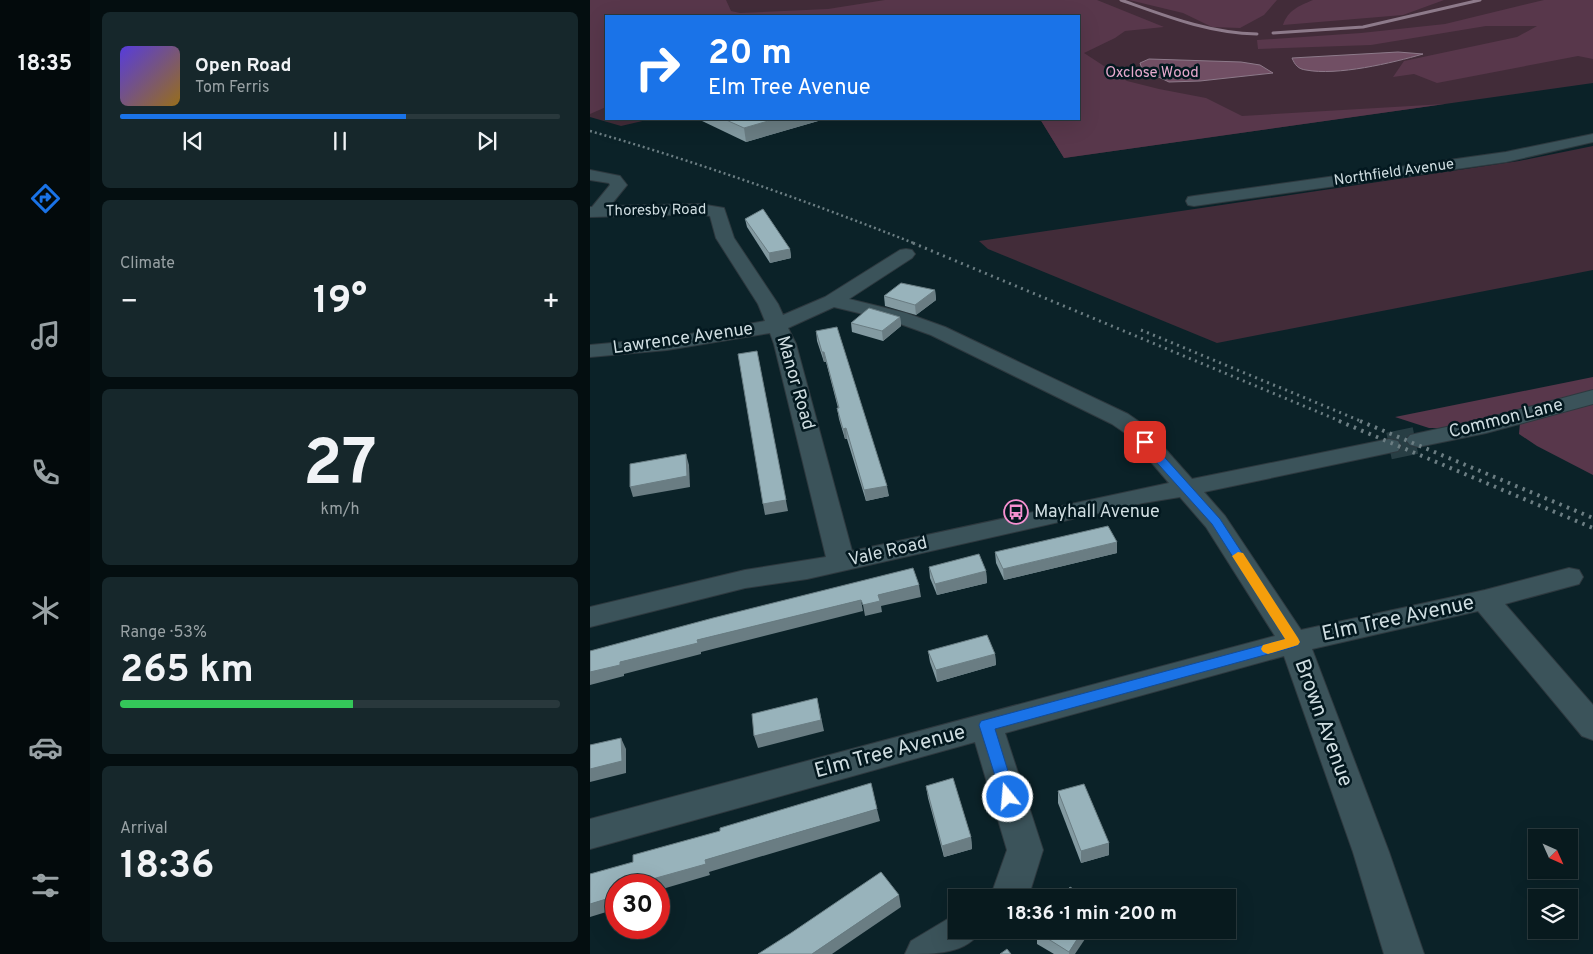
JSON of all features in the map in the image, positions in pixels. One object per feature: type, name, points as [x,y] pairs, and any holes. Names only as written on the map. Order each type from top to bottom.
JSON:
[{"type":"street","name":"Northfield Avenue","points":[[1194,201],[1496,158],[1593,138]]},
{"type":"street","points":[[590,175],[614,179],[619,186],[594,212]]},
{"type":"street","name":"Thoresby Road","points":[[594,212],[700,209],[718,212],[720,216]]},
{"type":"street","name":"Manor Road","points":[[720,216],[725,238],[768,304],[778,325],[790,362],[841,562]]},
{"type":"street","name":"Lawrence Avenue","points":[[590,351],[666,344],[778,325],[832,300],[906,254]]},
{"type":"street","points":[[832,300],[899,316],[938,331],[1120,419],[1136,430],[1186,488]]},
{"type":"street","name":"Common Lane","points":[[1418,440],[1486,426],[1593,397]]},
{"type":"street","name":"Vale Road","points":[[590,618],[745,579],[807,570],[1097,505],[1389,446]]},
{"type":"street","name":"Brown Avenue","points":[[1186,488],[1216,522],[1294,642],[1371,852],[1404,954]]},
{"type":"street","name":"Elm Tree Avenue","points":[[590,834],[1294,642],[1485,600],[1569,577]]},
{"type":"street","points":[[1485,600],[1593,727]]},
{"type":"street","points":[[986,725],[1025,850],[1012,889]]},
{"type":"street","points":[[925,954],[948,939]]},
{"type":"green space","name":"Oxclose Wood","points":[[590,0],[1593,0],[1593,83],[1064,158],[1041,120],[1080,120],[1080,15],[605,15],[605,120],[647,120],[621,126],[590,117]]},
{"type":"green space","points":[[1593,146],[1593,270],[1217,343],[988,249],[979,241],[1519,161]]},
{"type":"shaded area","points":[[590,0],[726,0],[731,11],[740,13],[828,9],[885,0],[1097,0],[1164,27],[1125,31],[1084,53],[1127,81],[1206,98],[1242,116],[1445,104],[1064,158],[1041,120],[1080,120],[1080,15],[605,15],[605,107],[590,114]]},
{"type":"shaded area","points":[[1129,0],[1277,0],[1264,15],[1240,28],[1212,27],[1183,13]]},
{"type":"shaded area","points":[[1313,0],[1444,0],[1403,15],[1283,25],[1291,12]]},
{"type":"shaded area","points":[[1544,0],[1593,0],[1593,59],[1578,56],[1437,83],[1414,74],[1393,77],[1404,61],[1517,37],[1537,26],[1486,26],[1371,45],[1258,49],[1257,40],[1361,33],[1445,24]]},
{"type":"shaded area","points":[[1398,52],[1423,54],[1381,65],[1333,71],[1301,69],[1294,63],[1292,58]]},
{"type":"shaded area","points":[[1149,59],[1241,62],[1260,65],[1273,73],[1200,81],[1169,82],[1142,69],[1140,63]]},
{"type":"shaded area","points":[[1593,377],[1593,393],[1446,428],[1429,428],[1395,417]]},
{"type":"shaded area","points":[[1593,404],[1593,475],[1537,446],[1519,434],[1520,422]]},
{"type":"building","points":[[726,120],[772,120],[744,128]]},
{"type":"building","points":[[763,209],[790,249],[769,253],[745,219]]},
{"type":"building","points":[[901,283],[935,290],[915,305],[884,296]]},
{"type":"building","points":[[869,308],[900,317],[882,331],[851,323]]},
{"type":"building","points":[[837,327],[887,486],[864,490],[846,428],[843,429],[824,352],[822,352],[816,331]]},
{"type":"building","points":[[757,351],[786,500],[763,504],[738,354]]},
{"type":"building","points":[[686,454],[687,476],[630,487],[630,464]]},
{"type":"building","points":[[1108,526],[1117,542],[1003,569],[995,552]]},
{"type":"building","points":[[979,554],[986,571],[935,584],[929,567]]},
{"type":"building","points":[[913,568],[919,585],[878,595],[880,601],[863,605],[861,600],[697,640],[698,643],[620,662],[620,665],[590,672],[590,651]]},
{"type":"building","points":[[987,635],[995,654],[936,670],[928,651]]},
{"type":"building","points":[[817,698],[821,720],[754,736],[752,714]]},
{"type":"building","points":[[621,738],[622,761],[590,769],[590,745]]},
{"type":"building","points":[[953,778],[971,837],[942,846],[926,786]]},
{"type":"building","points":[[871,783],[877,809],[705,860],[706,864],[670,874],[605,874],[605,899],[590,904],[590,874],[633,862],[633,855],[720,831],[720,828]]},
{"type":"building","points":[[1084,784],[1109,843],[1081,851],[1058,791]]},
{"type":"building","points":[[881,872],[899,895],[812,954],[758,954],[791,933]]},
{"type":"building","points":[[1048,939],[1077,939],[1069,952]]},
{"type":"building","points":[[1007,949],[1011,954],[1000,954]]},
{"type":"waterway","points":[[1121,0],[1171,18],[1204,27],[1221,31],[1257,34]]},
{"type":"waterway","points":[[1273,33],[1363,27],[1480,0]]},
{"type":"tunnel","points":[[1389,446],[1418,440]]},
{"type":"railway","points":[[590,131],[673,156],[754,184],[916,244]]},
{"type":"railway","points":[[913,243],[1342,422]]},
{"type":"railway","points":[[1141,330],[1363,422]]},
{"type":"railway","points":[[1339,421],[1593,528]]},
{"type":"railway","points":[[1360,421],[1593,518]]},
{"type":"slow traffic","points":[[1238,556],[1294,642],[1268,649]]},
{"type":"place","name":"Mayhall Avenue","points":[[1016,512]]},
{"type":"route","points":[[1008,797],[986,725],[1294,642],[1216,522],[1145,442]]}]
